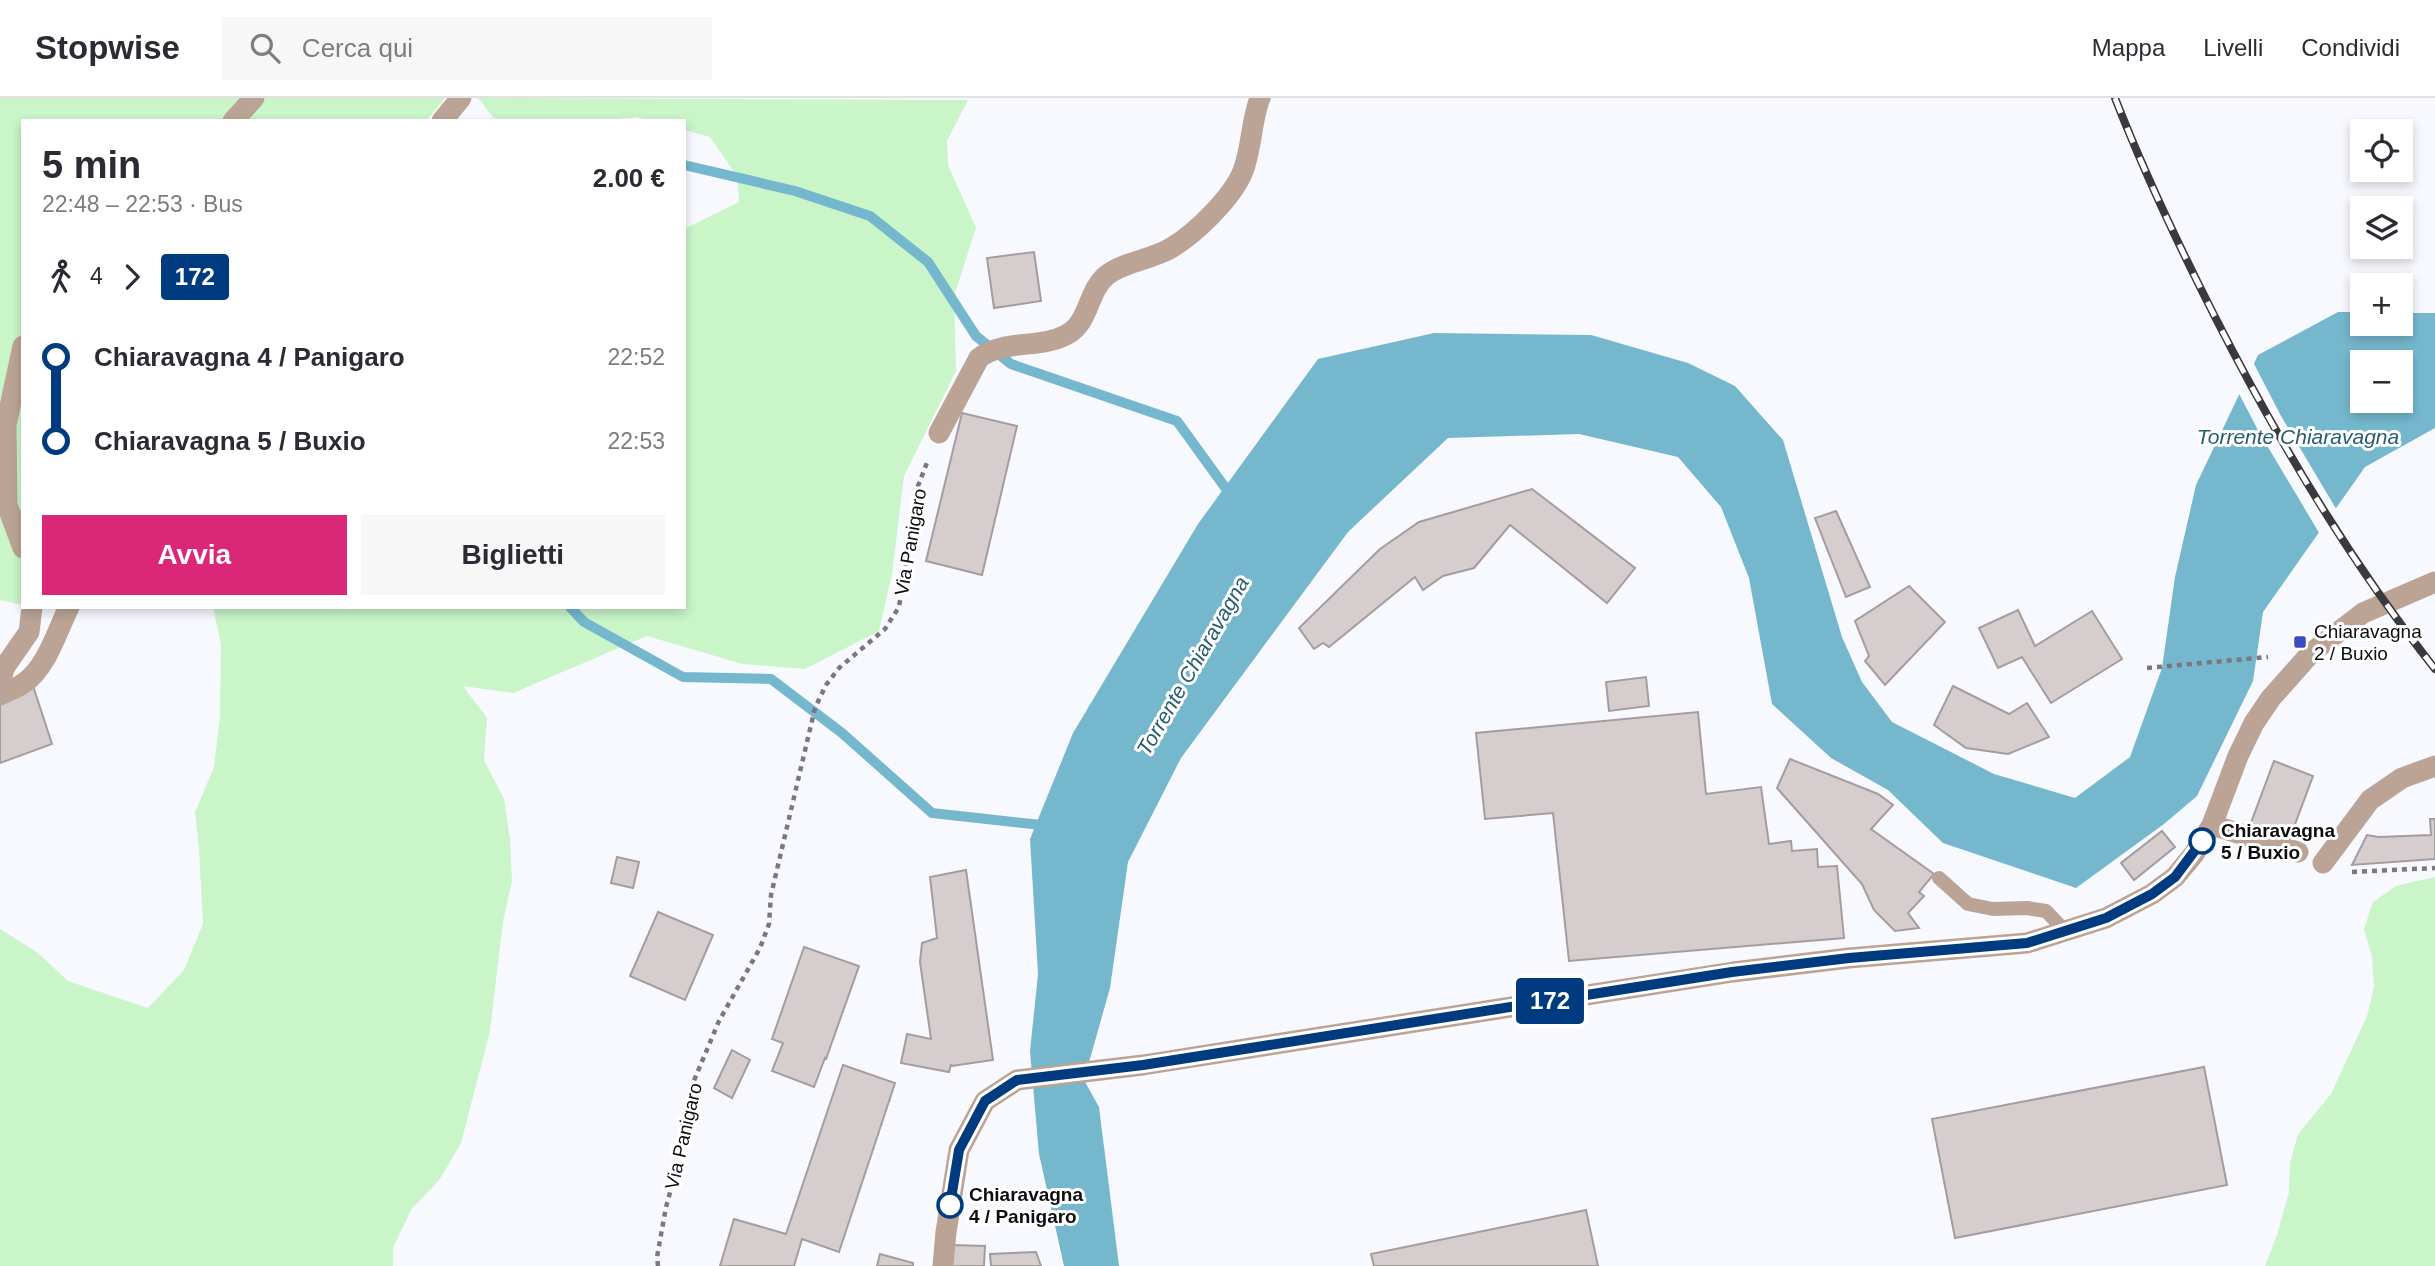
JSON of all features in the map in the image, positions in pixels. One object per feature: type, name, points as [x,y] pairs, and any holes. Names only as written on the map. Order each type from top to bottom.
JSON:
[{"type":"street","points":[[235,119],[254,98]]},
{"type":"street","points":[[444,119],[461,98]]},
{"type":"street","points":[[939,433],[979,358],[989,350],[1054,340],[1067,335],[1077,328],[1084,318],[1097,286],[1107,275],[1122,266],[1146,260],[1174,246],[1233,190],[1243,171],[1260,98]]},
{"type":"street","points":[[21,355],[6,425],[7,505],[21,543]]},
{"type":"street","points":[[943,1266],[959,1150],[985,1101],[1017,1080],[1113,1069],[1732,972],[1849,958],[2027,943],[2106,918],[2152,894],[2175,877],[2194,854],[2212,825],[2238,755],[2254,723],[2271,698],[2311,653],[2363,613],[2435,582]]},
{"type":"street","points":[[0,686],[4,668],[29,632],[32,609]]},
{"type":"street","points":[[0,695],[26,682],[36,670],[68,609]]},
{"type":"street","points":[[2323,863],[2370,800],[2402,778],[2435,766]]},
{"type":"street","points":[[2212,825],[2298,852]]},
{"type":"lane","points":[[1939,878],[1968,904],[1993,909],[2027,908],[2046,911],[2066,932]]},
{"type":"path","name":"Via Panigaro","points":[[658,1266],[657,1257],[666,1207],[676,1174],[690,1090],[719,1021],[760,948],[769,924],[771,895],[815,708],[825,685],[839,668],[884,629],[899,607],[918,486],[939,433]]},
{"type":"path","points":[[2147,668],[2311,653]]},
{"type":"path","points":[[2323,863],[2350,872],[2435,868]]},
{"type":"green space","points":[[0,98],[445,98],[428,119],[21,119],[21,605],[0,600]]},
{"type":"green space","points":[[478,98],[968,100],[947,141],[948,165],[976,228],[954,296],[956,371],[904,476],[892,574],[879,631],[805,669],[743,664],[647,636],[513,693],[463,686],[487,718],[484,760],[504,799],[512,881],[503,921],[490,1031],[461,1143],[440,1179],[411,1210],[393,1248],[393,1266],[0,1266],[0,929],[38,953],[68,981],[148,1008],[184,970],[203,924],[195,812],[214,767],[220,717],[221,644],[213,609],[686,609],[686,228],[739,202],[737,176],[710,137],[686,131],[686,119],[493,117]]},
{"type":"green space","points":[[2435,877],[2435,1266],[2265,1266],[2289,1192],[2290,1163],[2298,1134],[2331,1094],[2367,1016],[2374,987],[2372,957],[2364,929],[2373,902],[2396,886]]},
{"type":"water","name":"Torrente Chiaravagna","points":[[2338,312],[2350,312],[2350,336],[2413,336],[2413,313],[2435,313],[2435,428],[2365,467],[2263,612],[2253,681],[2197,796],[2164,824],[2076,888],[1943,843],[1888,790],[1831,758],[1772,704],[1749,578],[1721,507],[1678,457],[1579,434],[1448,438],[1348,532],[1181,758],[1128,862],[1110,988],[1084,1080],[1099,1107],[1119,1266],[1064,1266],[1039,1154],[1030,1051],[1038,974],[1030,839],[1073,733],[1198,524],[1318,359],[1434,333],[1591,335],[1688,363],[1735,386],[1783,440],[1842,637],[1862,682],[1892,722],[1994,774],[2075,798],[2130,757],[2162,668],[2175,577],[2196,485],[2258,355]]},
{"type":"pier","points":[[2252,360],[2281,416],[2338,512],[2321,536],[2237,390]]},
{"type":"building","points":[[1034,252],[1041,301],[994,308],[987,258]]},
{"type":"building","points":[[962,413],[1017,426],[982,575],[926,561]]},
{"type":"building","points":[[1532,489],[1635,568],[1607,603],[1510,525],[1474,568],[1443,576],[1423,590],[1415,577],[1329,647],[1323,643],[1314,649],[1299,628],[1380,549],[1419,522]]},
{"type":"building","points":[[1836,511],[1870,587],[1846,597],[1815,518]]},
{"type":"building","points":[[1909,586],[1945,622],[1885,685],[1865,661],[1869,656],[1855,621]]},
{"type":"building","points":[[2018,610],[2035,646],[2092,611],[2122,659],[2051,703],[2022,657],[1998,668],[1979,628]]},
{"type":"building","points":[[1646,677],[1649,706],[1609,711],[1606,682]]},
{"type":"building","points":[[33,686],[52,744],[0,763],[0,698]]},
{"type":"building","points":[[1953,686],[2009,714],[2027,703],[2049,737],[2008,754],[1966,748],[1934,725]]},
{"type":"building","points":[[1698,712],[1706,794],[1761,787],[1769,844],[1791,841],[1792,851],[1817,849],[1818,867],[1837,866],[1844,938],[1569,961],[1553,813],[1485,819],[1476,733]]},
{"type":"building","points":[[1790,759],[1878,794],[1893,805],[1871,829],[1934,874],[1919,892],[1924,896],[1908,913],[1919,928],[1895,931],[1874,910],[1862,884],[1777,788]]},
{"type":"building","points":[[2274,761],[2313,776],[2288,843],[2249,828]]},
{"type":"building","points":[[2430,819],[2435,819],[2435,859],[2352,865],[2367,835],[2431,835]]},
{"type":"building","points":[[2162,831],[2175,847],[2134,880],[2121,863]]},
{"type":"building","points":[[617,857],[639,862],[633,888],[611,883]]},
{"type":"building","points":[[966,870],[993,1060],[951,1064],[949,1072],[901,1063],[907,1034],[931,1039],[920,962],[922,943],[937,938],[930,877]]},
{"type":"building","points":[[658,912],[713,935],[685,1000],[630,976]]},
{"type":"building","points":[[804,947],[859,966],[814,1087],[772,1071],[783,1043],[772,1039]]},
{"type":"building","points":[[732,1050],[750,1060],[732,1098],[714,1088]]},
{"type":"building","points":[[843,1065],[895,1083],[839,1252],[802,1239],[794,1266],[720,1266],[734,1219],[786,1234]]},
{"type":"building","points":[[2204,1067],[2227,1185],[1955,1238],[1932,1119]]},
{"type":"building","points":[[1586,1210],[1598,1266],[1374,1266],[1371,1254]]},
{"type":"building","points":[[952,1245],[985,1246],[984,1266],[951,1266]]},
{"type":"building","points":[[1036,1252],[1041,1266],[991,1266],[990,1254]]},
{"type":"building","points":[[880,1254],[913,1263],[913,1266],[877,1266]]},
{"type":"waterway","points":[[686,165],[795,191],[870,216],[928,262],[976,336],[1011,364],[1177,421],[1232,497]]},
{"type":"waterway","points":[[572,609],[584,622],[683,677],[771,679],[842,733],[932,813],[1050,826]]},
{"type":"railway","points":[[2115,98],[2175,235],[2263,407],[2343,541],[2435,669]]},
{"type":"bus line","name":"172","points":[[950,1205],[959,1150],[985,1101],[1017,1080],[1143,1065],[1732,972],[1849,958],[2027,943],[2106,918],[2152,894],[2175,877],[2202,841]]},
{"type":"place","name":"Chiaravagna 2 / Buxio","points":[[2300,642]]},
{"type":"place","name":"Chiaravagna 5 / Buxio","points":[[2202,841]]},
{"type":"place","name":"Chiaravagna 4 / Panigaro","points":[[950,1205]]}]
